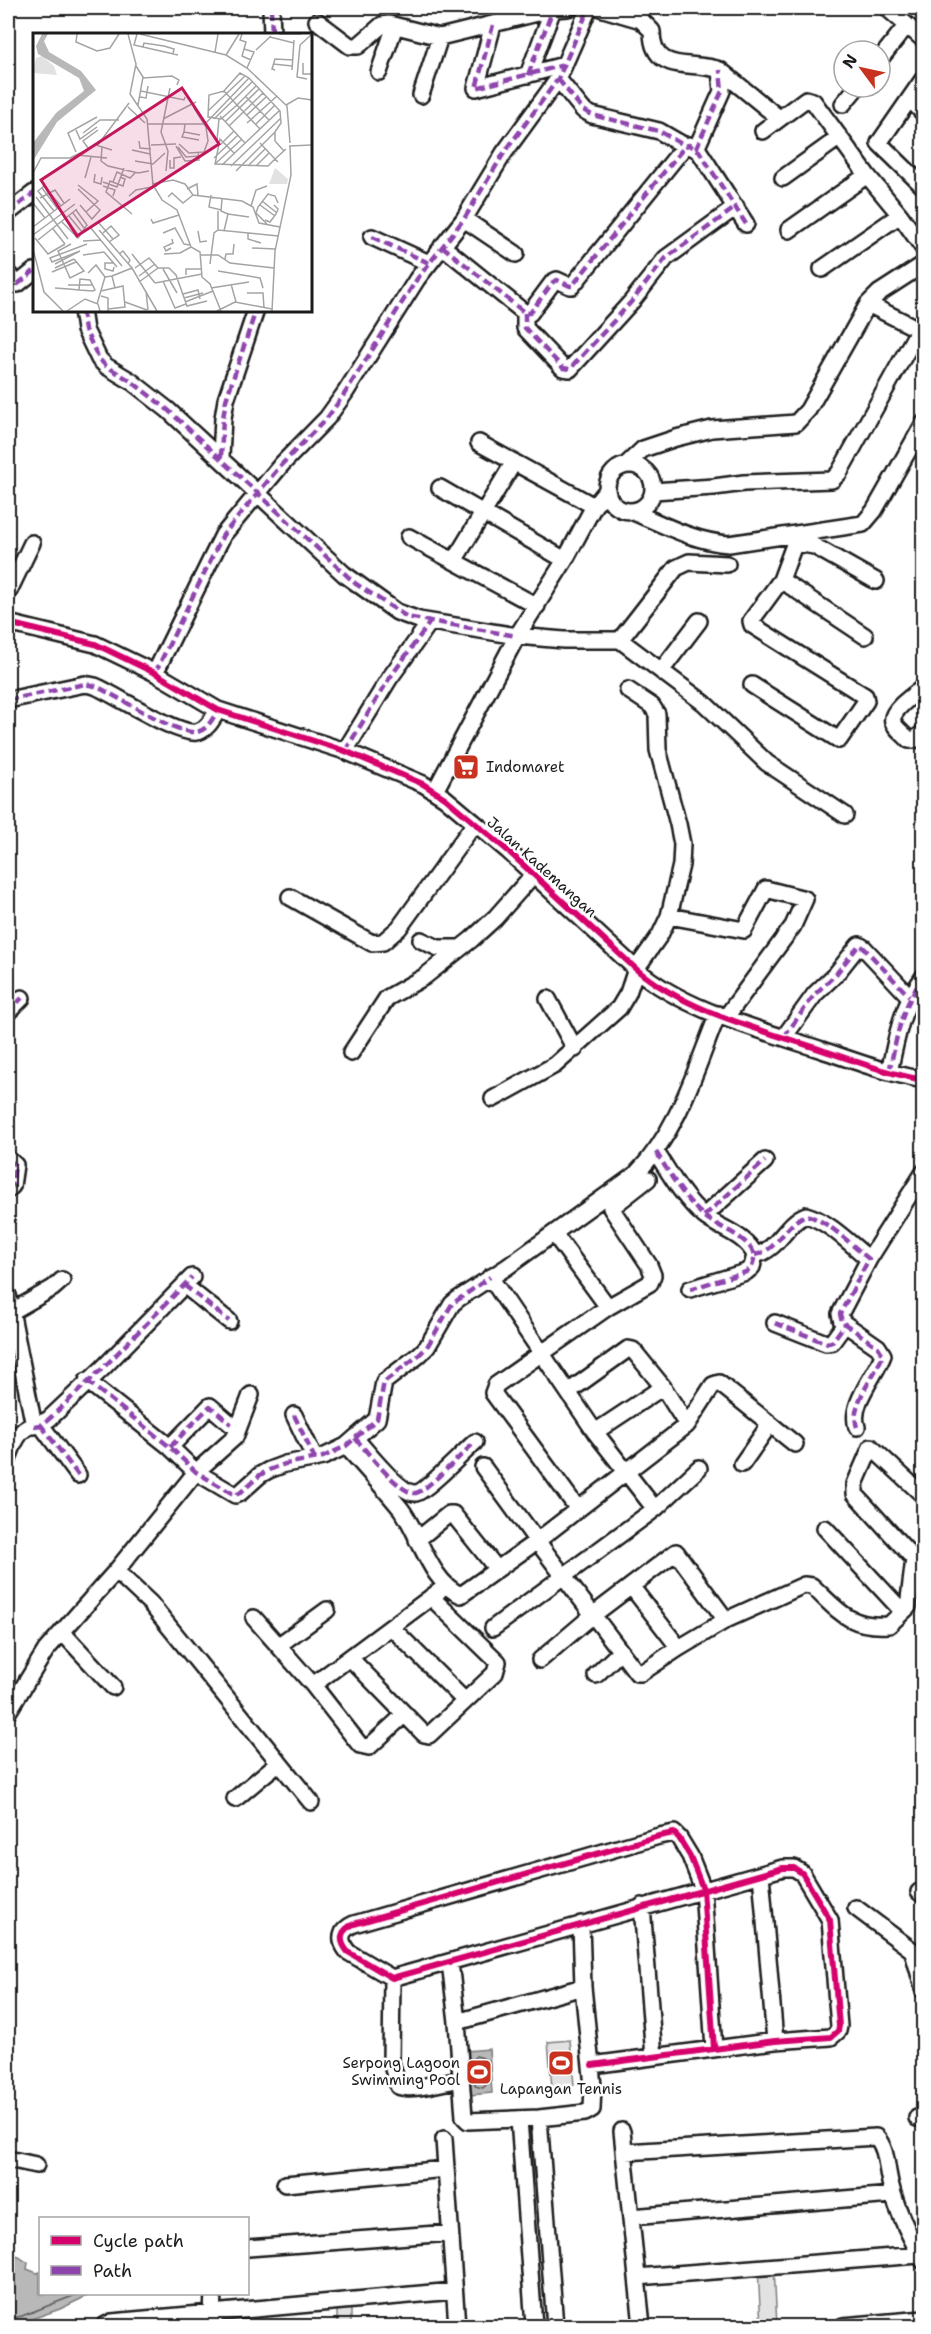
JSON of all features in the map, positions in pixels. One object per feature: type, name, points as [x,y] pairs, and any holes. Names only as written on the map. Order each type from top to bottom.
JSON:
[{"type":"street","points":[[271,8],[272,33]]},
{"type":"street","points":[[528,75],[560,8]]},
{"type":"street","points":[[317,21],[350,46],[357,46],[382,24],[440,37],[560,8]]},
{"type":"street","points":[[154,673],[223,535],[282,464],[327,418],[429,263],[464,219],[504,153],[561,72],[588,8]]},
{"type":"street","points":[[600,8],[641,20],[652,31],[652,44],[655,52],[668,62],[709,66],[720,70],[779,118]]},
{"type":"street","points":[[887,8],[924,40]]},
{"type":"street","points":[[493,25],[476,88],[528,75],[561,72]]},
{"type":"street","points":[[892,43],[907,25]]},
{"type":"street","points":[[379,72],[395,26]]},
{"type":"street","points":[[422,95],[440,37]]},
{"type":"street","points":[[442,246],[525,313],[530,313],[553,282],[557,280],[572,286],[690,147],[722,91],[720,70]]},
{"type":"street","points":[[561,72],[583,110],[592,115],[659,131],[690,147],[736,207],[746,224]]},
{"type":"street","points":[[924,78],[879,143],[924,187]]},
{"type":"street","points":[[763,131],[806,99],[810,99],[867,176],[900,215],[919,229],[924,249]]},
{"type":"street","points":[[843,104],[847,99]]},
{"type":"street","points":[[910,99],[924,114]]},
{"type":"street","points":[[783,178],[840,137]]},
{"type":"street","points":[[789,230],[867,176]]},
{"type":"street","points":[[8,213],[33,194]]},
{"type":"street","points":[[525,313],[525,328],[563,368],[570,369],[632,301],[666,258],[736,207]]},
{"type":"street","points":[[822,269],[900,215]]},
{"type":"street","points":[[464,219],[516,254]]},
{"type":"street","points":[[372,237],[429,263]]},
{"type":"street","points":[[435,791],[518,636],[566,560],[594,506],[607,490],[612,474],[626,465],[642,449],[685,436],[712,429],[796,423],[808,410],[868,304],[879,293],[924,264]]},
{"type":"street","points":[[8,274],[19,284],[33,272]]},
{"type":"street","points":[[653,491],[714,488],[744,483],[832,480],[839,472],[921,330],[868,304]]},
{"type":"street","points":[[82,312],[85,330],[99,359],[168,410],[207,448],[221,457],[256,494],[356,584],[407,617],[430,622],[518,636],[564,640],[620,640],[712,709],[767,763],[845,815]]},
{"type":"street","points":[[221,457],[226,400],[255,312]]},
{"type":"street","points":[[607,490],[613,504],[621,510],[631,511],[688,535],[718,543],[797,538],[865,523],[924,423]]},
{"type":"street","points":[[479,443],[594,506]]},
{"type":"street","points":[[454,561],[514,462]]},
{"type":"street","points":[[626,465],[637,466],[646,471],[652,480],[653,491],[645,505],[631,511]]},
{"type":"street","points":[[440,488],[566,560]]},
{"type":"street","points":[[409,537],[537,606]]},
{"type":"street","points":[[752,685],[839,740],[866,701],[865,696],[752,625],[751,621],[782,580],[797,538]]},
{"type":"street","points":[[797,538],[876,581]]},
{"type":"street","points":[[8,593],[32,543]]},
{"type":"street","points":[[620,640],[676,568],[689,562],[727,564]]},
{"type":"street","points":[[782,580],[865,636]]},
{"type":"street","points":[[661,671],[699,621]]},
{"type":"street","points":[[345,751],[389,679],[430,622]]},
{"type":"street","name":"Jalan Kademangan","points":[[8,623],[95,644],[154,673],[218,710],[345,751],[423,784],[475,823],[636,969],[661,988],[722,1016],[889,1072],[924,1080]]},
{"type":"street","points":[[8,700],[85,684],[95,686],[176,728],[195,733],[203,730],[218,710]]},
{"type":"street","points":[[924,687],[896,710],[892,718],[893,723],[909,740],[914,740],[924,732]]},
{"type":"street","points":[[493,1099],[555,1065],[619,1008],[628,993],[636,969],[660,935],[669,916],[681,865],[682,844],[658,750],[657,714],[652,706],[628,690]]},
{"type":"street","points":[[290,897],[372,943],[383,942],[399,928],[475,823]]},
{"type":"street","points":[[351,1053],[387,998],[424,977],[460,948],[495,918],[533,875]]},
{"type":"street","points":[[87,1381],[170,1447],[195,1472],[234,1495],[240,1493],[269,1470],[285,1464],[315,1459],[351,1442],[377,1419],[384,1382],[427,1347],[452,1304],[636,1174],[656,1152],[673,1124],[722,1016],[793,926],[805,900],[766,889],[744,930],[669,916]]},
{"type":"street","points":[[421,940],[438,948],[460,948]]},
{"type":"street","points":[[784,1037],[815,994],[836,974],[859,945],[909,996]]},
{"type":"street","points":[[889,1072],[900,1023],[909,996],[924,976]]},
{"type":"street","points":[[8,1012],[22,998]]},
{"type":"street","points":[[548,999],[575,1049]]},
{"type":"street","points":[[656,1152],[677,1185],[704,1216],[750,1246],[755,1255],[752,1267],[746,1272],[690,1289]]},
{"type":"street","points":[[8,1159],[15,1165],[12,1185],[8,1190]]},
{"type":"street","points":[[704,1216],[765,1161]]},
{"type":"street","points":[[857,1427],[854,1420],[857,1407],[883,1355],[878,1347],[842,1322],[840,1314],[869,1260],[924,1172]]},
{"type":"street","points":[[578,1509],[493,1393],[496,1384],[608,1307],[650,1283],[652,1272],[649,1265],[611,1208],[648,1179]]},
{"type":"street","points":[[755,1255],[770,1250],[798,1220],[806,1215],[836,1232],[869,1260]]},
{"type":"street","points":[[558,1239],[608,1307]]},
{"type":"street","points":[[490,1277],[595,1432],[655,1509]]},
{"type":"street","points":[[11,1312],[53,1288],[62,1280]]},
{"type":"street","points":[[8,1460],[16,1440],[25,1429],[49,1419],[111,1360],[188,1281],[230,1321]]},
{"type":"street","points":[[8,1295],[37,1425],[78,1475]]},
{"type":"street","points":[[775,1323],[826,1343],[831,1342],[845,1324]]},
{"type":"street","points":[[568,1392],[628,1349],[633,1350],[663,1388],[687,1425]]},
{"type":"street","points":[[351,1442],[403,1512],[428,1561],[448,1585],[462,1594],[537,1541],[687,1425],[713,1385],[717,1383],[795,1444]]},
{"type":"street","points":[[595,1432],[663,1388]]},
{"type":"street","points":[[8,1712],[32,1670],[116,1571],[195,1472],[235,1437],[251,1395]]},
{"type":"street","points":[[170,1447],[210,1406],[231,1424]]},
{"type":"street","points":[[294,1415],[315,1459]]},
{"type":"street","points":[[742,1464],[770,1424]]},
{"type":"street","points":[[351,1442],[402,1488],[412,1493],[418,1493],[429,1485],[475,1442]]},
{"type":"street","points":[[483,1467],[620,1652],[633,1669],[641,1674],[726,1620],[804,1585],[812,1586],[845,1617],[854,1622],[889,1625],[910,1603],[919,1555],[855,1494],[855,1484],[871,1447],[923,1495]]},
{"type":"street","points":[[493,1628],[655,1509],[699,1468]]},
{"type":"street","points":[[417,1540],[449,1514],[453,1514],[497,1569]]},
{"type":"street","points":[[825,1528],[903,1612]]},
{"type":"street","points":[[540,1660],[676,1552],[726,1620]]},
{"type":"street","points":[[116,1571],[150,1603],[311,1802]]},
{"type":"street","points":[[313,1685],[448,1585]]},
{"type":"street","points":[[631,1586],[679,1648]]},
{"type":"street","points":[[350,1658],[424,1734],[429,1735],[495,1673],[498,1662],[431,1597]]},
{"type":"street","points":[[279,1645],[327,1610]]},
{"type":"street","points":[[254,1618],[313,1685],[360,1745],[365,1748],[369,1747],[405,1714]]},
{"type":"street","points":[[391,1628],[464,1700]]},
{"type":"street","points":[[63,1633],[112,1688]]},
{"type":"street","points":[[596,1675],[620,1652]]},
{"type":"street","points":[[235,1799],[278,1763]]},
{"type":"street","points":[[592,2065],[654,2057],[775,2041],[831,2037],[838,2031],[830,1920],[802,1873],[794,1868],[783,1868],[703,1889],[642,1906],[392,1978],[348,1952],[342,1946],[341,1934],[344,1930],[365,1921],[674,1833],[680,1838],[690,1856],[703,1889],[714,2049]]},
{"type":"street","points":[[761,1874],[775,2041]]},
{"type":"street","points":[[642,1906],[654,2057]]},
{"type":"street","points":[[855,1908],[918,1956],[923,1987]]},
{"type":"street","points":[[450,1962],[464,2117],[468,2121],[581,2114],[592,2109],[594,2101],[583,1987],[581,1924]]},
{"type":"street","points":[[392,1978],[391,2062],[398,2086],[413,2087],[461,2079]]},
{"type":"street","points":[[457,2022],[583,1987]]},
{"type":"street","points":[[538,2118],[555,2326]]},
{"type":"street","points":[[519,2119],[534,2326]]},
{"type":"street","points":[[622,2131],[642,2326]]},
{"type":"street","points":[[625,2152],[876,2137],[885,2155],[892,2195],[921,2259],[637,2277]]},
{"type":"street","points":[[444,2139],[457,2326]]},
{"type":"street","points":[[8,2159],[36,2165]]},
{"type":"street","points":[[285,2184],[446,2169]]},
{"type":"street","points":[[631,2217],[892,2195]]},
{"type":"street","points":[[249,2248],[450,2233]]},
{"type":"street","points":[[104,2326],[112,2322],[213,2319],[454,2291]]},
{"type":"street","points":[[213,2295],[213,2319]]},
{"type":"street","points":[[843,2326],[924,2319]]},
{"type":"shaded area","name":"Lapangan Tennis","points":[[570,2040],[574,2085],[552,2087],[548,2042]]},
{"type":"shaded area","points":[[774,2267],[777,2326],[761,2326],[758,2268]]},
{"type":"shaded area","points":[[337,2303],[351,2303],[351,2326],[337,2326]]},
{"type":"water","name":"Serpong Lagoon Swimming Pool","points":[[489,2049],[492,2093],[470,2095],[466,2051]]},
{"type":"water","points":[[8,2254],[28,2263],[27,2269],[39,2272],[39,2295],[89,2295],[60,2309],[23,2322],[8,2324]]},
{"type":"marked path","points":[[271,8],[272,33]]},
{"type":"marked path","points":[[155,673],[223,535],[282,464],[327,418],[345,393],[417,279],[464,219],[504,153],[558,79],[589,8]]},
{"type":"marked path","points":[[528,75],[553,9]]},
{"type":"marked path","points":[[493,25],[476,88],[564,65]]},
{"type":"marked path","points":[[696,149],[722,91],[720,70]]},
{"type":"marked path","points":[[558,79],[583,110],[592,115],[659,131],[699,151],[746,224]]},
{"type":"marked path","points":[[442,246],[525,313],[530,313],[553,282],[557,280],[572,286],[685,146]]},
{"type":"marked path","points":[[8,213],[33,194]]},
{"type":"marked path","points":[[525,313],[525,328],[563,368],[570,369],[632,301],[666,258],[736,207]]},
{"type":"marked path","points":[[372,237],[429,263]]},
{"type":"marked path","points":[[8,274],[18,284],[33,272]]},
{"type":"marked path","points":[[82,312],[85,330],[99,359],[106,366],[131,381],[168,410],[356,584],[407,617],[517,636]]},
{"type":"marked path","points":[[221,457],[226,400],[255,312]]},
{"type":"marked path","points":[[345,751],[389,679],[430,622]]},
{"type":"marked path","points":[[8,700],[85,684],[95,686],[175,727],[196,732],[206,727],[218,710]]},
{"type":"marked path","points":[[784,1037],[815,994],[836,974],[859,945],[909,996]]},
{"type":"marked path","points":[[889,1072],[905,1011],[924,976]]},
{"type":"marked path","points":[[8,1012],[22,998]]},
{"type":"marked path","points":[[656,1152],[690,1202],[710,1221],[739,1237],[755,1255],[752,1267],[746,1272],[690,1289]]},
{"type":"marked path","points":[[8,1159],[15,1165],[12,1186],[8,1190]]},
{"type":"marked path","points":[[704,1216],[765,1161]]},
{"type":"marked path","points":[[755,1255],[770,1248],[793,1224],[806,1215],[831,1228],[869,1259],[840,1314],[842,1322],[878,1347],[883,1355],[860,1400],[855,1418],[857,1427]]},
{"type":"marked path","points":[[34,1426],[41,1425],[49,1419],[103,1368],[192,1277]]},
{"type":"marked path","points":[[87,1381],[170,1447],[196,1472],[235,1495],[269,1470],[285,1464],[323,1457],[346,1446],[377,1419],[384,1382],[427,1347],[452,1304],[490,1277]]},
{"type":"marked path","points":[[184,1285],[229,1321]]},
{"type":"marked path","points":[[775,1323],[826,1343],[832,1342],[845,1324]]},
{"type":"marked path","points":[[170,1447],[210,1406],[231,1424]]},
{"type":"marked path","points":[[294,1415],[315,1459]]},
{"type":"marked path","points":[[41,1425],[78,1475]]},
{"type":"marked path","points":[[355,1438],[393,1480],[409,1492],[416,1493],[436,1479],[475,1442]]},
{"type":"cycle path","points":[[8,623],[95,644],[155,673],[218,710],[345,751],[423,784],[445,798],[507,850],[636,969],[677,997],[750,1027],[872,1067],[924,1080]]},
{"type":"cycle path","points":[[592,2065],[775,2041],[831,2037],[838,2031],[830,1920],[802,1873],[794,1868],[783,1868],[392,1978],[348,1952],[343,1943],[343,1932],[354,1924],[674,1833],[690,1856],[703,1889],[714,2049]]},
{"type":"place","name":"Indomaret","points":[[466,767]]},
{"type":"place","name":"Lapangan Tennis","points":[[561,2063]]},
{"type":"place","name":"Serpong Lagoon Swimming Pool","points":[[479,2072]]}]
